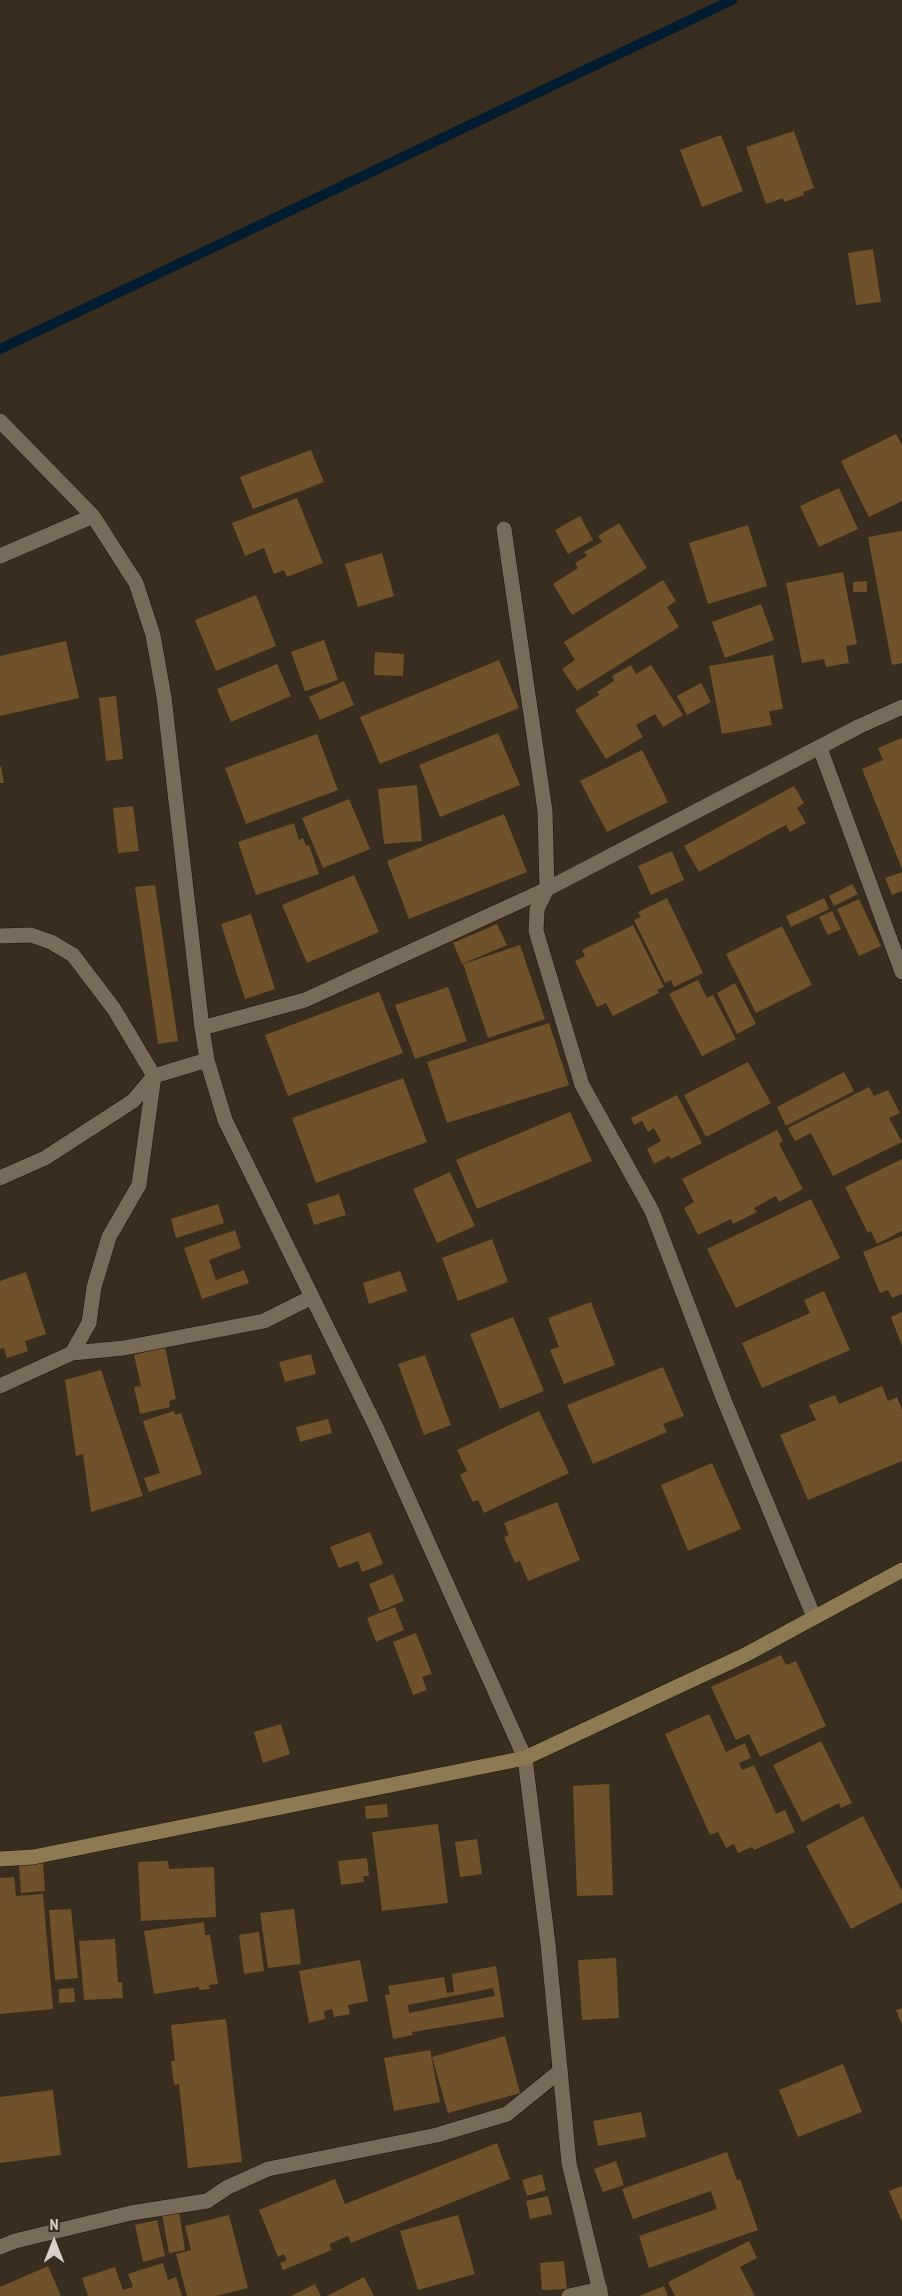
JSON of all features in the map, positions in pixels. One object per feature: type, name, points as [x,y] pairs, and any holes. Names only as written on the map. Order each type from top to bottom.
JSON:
[{"type":"street","points":[[0,421],[93,516],[136,583],[153,635],[164,697],[202,1028],[207,1060],[225,1120],[376,1429],[525,1758],[548,1944],[569,2163],[601,2293],[568,2296]]},
{"type":"street","points":[[0,556],[93,516]]},
{"type":"street","points":[[504,529],[545,811],[547,889],[537,909],[536,931],[582,1085],[652,1211],[724,1400],[814,1617]]},
{"type":"street","points":[[202,1028],[305,1000],[547,889],[820,748],[858,726],[902,707]]},
{"type":"street","points":[[820,748],[902,972]]},
{"type":"street","points":[[0,936],[31,935],[51,942],[72,955],[114,1009],[154,1076],[139,1185],[109,1237],[94,1287],[89,1323],[72,1353]]},
{"type":"street","points":[[0,1178],[45,1158],[125,1107],[154,1076],[207,1060]]},
{"type":"street","points":[[0,1386],[72,1353],[124,1348],[264,1321],[312,1297]]},
{"type":"street","points":[[0,1859],[44,1854],[525,1758],[745,1655],[902,1570]]},
{"type":"street","points":[[0,2247],[15,2241],[131,2213],[207,2201],[228,2187],[268,2169],[437,2135],[507,2114],[561,2071]]},
{"type":"building","points":[[794,131],[814,188],[803,192],[804,195],[784,202],[783,198],[766,204],[746,147]]},
{"type":"building","points":[[721,135],[743,191],[702,207],[680,150]]},
{"type":"building","points":[[873,249],[881,302],[856,305],[848,253]]},
{"type":"building","points":[[896,434],[902,445],[902,501],[869,517],[841,461]]},
{"type":"building","points":[[311,450],[324,482],[253,509],[240,477]]},
{"type":"building","points":[[839,488],[858,529],[819,547],[800,506]]},
{"type":"building","points":[[297,498],[323,563],[287,577],[284,570],[274,574],[264,548],[245,556],[232,523]]},
{"type":"building","points":[[580,516],[593,540],[568,554],[555,530]]},
{"type":"building","points":[[619,523],[647,568],[572,615],[553,584],[578,568],[575,563],[587,556],[584,552],[602,542],[598,536]]},
{"type":"building","points":[[748,525],[767,586],[708,604],[689,543]]},
{"type":"building","points":[[902,531],[902,663],[892,665],[868,537]]},
{"type":"building","points":[[382,553],[394,596],[358,607],[345,564]]},
{"type":"building","points":[[843,572],[857,644],[846,646],[849,663],[826,667],[824,659],[802,663],[786,583]]},
{"type":"building","points":[[663,580],[676,601],[667,607],[679,627],[577,691],[562,669],[575,660],[564,642]]},
{"type":"building","points":[[867,581],[867,592],[853,592],[853,582]]},
{"type":"building","points":[[256,595],[276,646],[216,671],[195,620]]},
{"type":"building","points":[[761,604],[774,640],[725,658],[712,622]]},
{"type":"building","points":[[324,640],[338,680],[305,691],[291,652]]},
{"type":"building","points":[[66,641],[79,698],[0,716],[0,656]]},
{"type":"building","points":[[375,652],[404,654],[403,676],[374,675]]},
{"type":"building","points":[[773,655],[783,709],[769,711],[772,725],[722,734],[709,666]]},
{"type":"building","points":[[499,660],[519,708],[380,764],[360,717]]},
{"type":"building","points":[[277,664],[291,696],[231,722],[217,689]]},
{"type":"building","points":[[631,665],[636,674],[651,665],[683,715],[663,727],[655,714],[636,725],[643,737],[606,759],[575,710],[599,695],[597,692],[614,681],[612,676]]},
{"type":"building","points":[[344,681],[354,705],[320,720],[309,697]]},
{"type":"building","points":[[701,683],[711,702],[687,715],[677,696]]},
{"type":"building","points":[[116,696],[123,759],[106,761],[99,698]]},
{"type":"building","points":[[498,733],[520,785],[440,817],[419,765]]},
{"type":"building","points":[[317,734],[338,790],[246,824],[225,768]]},
{"type":"building","points":[[902,738],[902,869],[862,769],[883,760],[878,748]]},
{"type":"building","points":[[642,750],[668,802],[607,832],[580,781]]},
{"type":"building","points":[[1,766],[4,783],[0,783]]},
{"type":"building","points":[[417,785],[422,841],[384,844],[378,789]]},
{"type":"building","points":[[794,786],[804,803],[797,808],[806,823],[790,832],[786,825],[699,872],[684,846]]},
{"type":"building","points":[[349,799],[370,849],[323,868],[302,818]]},
{"type":"building","points":[[133,806],[139,851],[118,853],[113,808]]},
{"type":"building","points":[[504,814],[527,872],[409,919],[387,861]]},
{"type":"building","points":[[294,823],[299,840],[303,838],[306,846],[309,845],[319,874],[256,895],[238,842]]},
{"type":"building","points":[[672,851],[684,880],[651,895],[638,866]]},
{"type":"building","points":[[902,872],[902,891],[892,895],[885,878]]},
{"type":"building","points":[[354,875],[379,932],[307,963],[282,905]]},
{"type":"building","points":[[852,884],[858,894],[834,906],[829,896]]},
{"type":"building","points":[[155,885],[178,1041],[158,1044],[135,887]]},
{"type":"building","points":[[667,898],[703,973],[674,987],[671,980],[665,983],[634,920],[641,917],[638,912]]},
{"type":"building","points":[[824,898],[829,909],[791,927],[786,916]]},
{"type":"building","points":[[859,899],[881,946],[859,956],[837,909]]},
{"type":"building","points":[[832,911],[841,929],[828,935],[819,917]]},
{"type":"building","points":[[251,914],[275,989],[245,999],[221,924]]},
{"type":"building","points":[[497,924],[507,945],[462,964],[453,943]]},
{"type":"building","points":[[633,925],[664,987],[657,990],[659,993],[613,1016],[606,1003],[597,1007],[575,961],[585,956],[582,950]]},
{"type":"building","points":[[782,926],[812,985],[756,1013],[726,954]]},
{"type":"building","points":[[520,945],[545,1019],[488,1038],[463,964]]},
{"type":"building","points":[[698,980],[707,998],[713,995],[736,1039],[702,1056],[669,994]]},
{"type":"building","points":[[735,983],[756,1024],[737,1034],[717,993]]},
{"type":"building","points":[[448,987],[467,1041],[415,1059],[395,1005]]},
{"type":"building","points":[[379,992],[403,1053],[288,1096],[265,1035]]},
{"type":"building","points":[[549,1023],[569,1085],[447,1123],[427,1062]]},
{"type":"building","points":[[748,1062],[771,1103],[706,1137],[684,1095]]},
{"type":"building","points":[[844,1072],[854,1091],[786,1126],[777,1107]]},
{"type":"building","points":[[403,1078],[427,1142],[316,1183],[292,1118]]},
{"type":"building","points":[[869,1087],[874,1096],[888,1090],[900,1113],[889,1118],[902,1142],[833,1176],[811,1133],[795,1141],[788,1128]]},
{"type":"building","points":[[677,1095],[702,1143],[671,1159],[669,1156],[654,1164],[647,1149],[661,1141],[654,1128],[648,1132],[642,1121],[634,1125],[631,1118]]},
{"type":"building","points":[[570,1112],[592,1161],[477,1209],[456,1160]]},
{"type":"building","points":[[777,1130],[783,1141],[779,1144],[803,1189],[779,1202],[776,1196],[754,1208],[757,1212],[733,1224],[731,1219],[698,1235],[684,1208],[694,1202],[682,1179]]},
{"type":"building","points":[[902,1159],[902,1231],[877,1244],[871,1231],[868,1233],[845,1187]]},
{"type":"building","points":[[450,1172],[475,1226],[437,1243],[413,1189]]},
{"type":"building","points":[[339,1194],[346,1215],[314,1225],[307,1204]]},
{"type":"building","points":[[811,1199],[840,1258],[736,1308],[707,1249]]},
{"type":"building","points":[[218,1204],[224,1223],[176,1238],[171,1219]]},
{"type":"building","points":[[235,1230],[241,1248],[209,1260],[216,1280],[244,1270],[249,1283],[202,1299],[184,1248]]},
{"type":"building","points":[[902,1236],[902,1294],[892,1298],[888,1290],[880,1293],[863,1252]]},
{"type":"building","points":[[492,1239],[508,1282],[458,1301],[442,1258]]},
{"type":"building","points":[[400,1271],[407,1291],[369,1304],[363,1283]]},
{"type":"building","points":[[26,1272],[46,1334],[25,1341],[28,1351],[7,1358],[4,1348],[0,1349],[0,1281]]},
{"type":"building","points":[[824,1291],[850,1350],[762,1388],[742,1343],[810,1313],[804,1300]]},
{"type":"building","points":[[591,1302],[615,1365],[564,1384],[550,1350],[559,1347],[548,1318]]},
{"type":"building","points":[[902,1312],[902,1346],[891,1317]]},
{"type":"building","points":[[513,1317],[544,1391],[500,1409],[470,1334]]},
{"type":"building","points":[[165,1347],[176,1399],[169,1401],[170,1407],[140,1414],[134,1387],[141,1386],[134,1355]]},
{"type":"building","points":[[311,1354],[316,1374],[285,1382],[279,1362]]},
{"type":"building","points":[[425,1355],[451,1425],[424,1435],[398,1364]]},
{"type":"building","points":[[663,1367],[684,1416],[663,1424],[667,1432],[593,1464],[567,1405]]},
{"type":"building","points":[[101,1370],[143,1496],[91,1512],[83,1454],[76,1456],[65,1380]]},
{"type":"building","points":[[882,1386],[888,1401],[897,1397],[902,1410],[902,1461],[808,1500],[780,1435],[816,1420],[809,1405],[835,1395],[839,1404]]},
{"type":"building","points":[[174,1411],[175,1415],[181,1413],[202,1474],[149,1492],[144,1478],[160,1473],[143,1421]]},
{"type":"building","points":[[539,1411],[569,1473],[484,1513],[478,1500],[473,1502],[460,1475],[467,1471],[457,1450]]},
{"type":"building","points":[[328,1419],[332,1433],[300,1442],[296,1427]]},
{"type":"building","points":[[712,1463],[741,1529],[688,1551],[661,1485]]},
{"type":"building","points":[[557,1502],[580,1560],[528,1581],[520,1561],[515,1563],[504,1537],[509,1535],[504,1523]]},
{"type":"building","points":[[370,1532],[383,1564],[362,1572],[358,1561],[339,1568],[330,1547]]},
{"type":"building","points":[[393,1574],[404,1601],[380,1611],[369,1584]]},
{"type":"building","points":[[395,1607],[404,1630],[376,1642],[367,1618]]},
{"type":"building","points":[[416,1633],[432,1674],[422,1677],[427,1690],[413,1695],[393,1642]]},
{"type":"building","points":[[781,1655],[786,1665],[796,1661],[826,1726],[760,1757],[749,1734],[736,1740],[711,1687]]},
{"type":"building","points":[[709,1714],[726,1752],[745,1743],[751,1758],[739,1763],[742,1770],[754,1765],[776,1814],[785,1810],[795,1832],[754,1850],[752,1847],[738,1853],[734,1844],[726,1848],[718,1832],[710,1835],[665,1734]]},
{"type":"building","points":[[281,1724],[290,1754],[263,1763],[254,1732]]},
{"type":"building","points":[[821,1741],[852,1803],[841,1808],[839,1803],[802,1822],[773,1765]]},
{"type":"building","points":[[609,1784],[613,1895],[577,1896],[573,1786]]},
{"type":"building","points":[[387,1804],[388,1817],[366,1819],[365,1806]]},
{"type":"building","points":[[863,1816],[902,1891],[902,1902],[851,1929],[806,1846]]},
{"type":"building","points":[[438,1824],[448,1903],[382,1911],[372,1832]]},
{"type":"building","points":[[477,1839],[482,1874],[460,1877],[455,1842]]},
{"type":"building","points":[[367,1858],[369,1876],[363,1876],[364,1882],[341,1885],[338,1861]]},
{"type":"building","points":[[168,1861],[169,1869],[214,1867],[216,1917],[141,1921],[138,1862]]},
{"type":"building","points":[[43,1862],[45,1891],[21,1893],[19,1865]]},
{"type":"building","points":[[14,1877],[16,1896],[43,1894],[53,2009],[0,2014],[0,1878]]},
{"type":"building","points":[[71,1909],[78,1978],[55,1980],[49,1910]]},
{"type":"building","points":[[294,1909],[301,1964],[268,1968],[260,1913]]},
{"type":"building","points":[[204,1922],[205,1935],[210,1935],[218,1984],[209,1985],[210,1989],[199,1990],[199,1987],[154,1994],[144,1931]]},
{"type":"building","points":[[259,1932],[264,1971],[244,1974],[239,1935]]},
{"type":"building","points":[[115,1939],[118,1982],[122,1982],[123,1998],[84,2000],[79,1941]]},
{"type":"building","points":[[616,1958],[619,2018],[582,2020],[578,1960]]},
{"type":"building","points":[[360,1960],[368,2001],[348,2005],[350,2014],[334,2017],[332,2009],[324,2011],[325,2019],[309,2023],[299,1971]]},
{"type":"building","points":[[496,1966],[504,2017],[412,2032],[413,2035],[393,2039],[385,1995],[390,1994],[388,1986],[444,1977],[447,1993],[454,1992],[452,1974]],"holes":[[[493,1988],[495,1996],[409,2013],[408,2005]]]},
{"type":"building","points":[[74,1988],[75,2002],[59,2003],[59,1989]]},
{"type":"building","points":[[902,2008],[902,2025],[896,2010]]},
{"type":"building","points":[[226,2019],[242,2162],[188,2168],[179,2084],[174,2085],[171,2061],[175,2061],[171,2025]]},
{"type":"building","points":[[505,2036],[520,2093],[448,2113],[432,2057]]},
{"type":"building","points":[[430,2050],[440,2102],[394,2111],[384,2058]]},
{"type":"building","points":[[843,2064],[862,2112],[798,2137],[779,2090]]},
{"type":"building","points":[[53,2090],[61,2155],[0,2163],[0,2097]]},
{"type":"building","points":[[641,2112],[646,2137],[598,2146],[593,2121]]},
{"type":"building","points":[[497,2143],[510,2179],[351,2243],[348,2236],[329,2244],[332,2250],[283,2270],[280,2263],[287,2260],[284,2254],[278,2257],[259,2210],[335,2179],[345,2204]]},
{"type":"building","points":[[727,2152],[737,2180],[740,2179],[758,2230],[649,2268],[639,2236],[717,2209],[711,2191],[633,2219],[622,2189]]},
{"type":"building","points":[[616,2161],[624,2185],[603,2192],[594,2169]]},
{"type":"building","points":[[542,2174],[546,2190],[527,2196],[522,2180]]},
{"type":"building","points":[[902,2186],[902,2222],[889,2191]]},
{"type":"building","points":[[548,2196],[552,2214],[530,2219],[526,2201]]},
{"type":"building","points":[[179,2211],[185,2250],[169,2253],[162,2214]]},
{"type":"building","points":[[229,2215],[248,2288],[216,2296],[187,2296],[176,2254],[191,2250],[185,2226]]},
{"type":"building","points":[[458,2215],[475,2274],[418,2290],[400,2231]]},
{"type":"building","points":[[157,2220],[165,2256],[143,2262],[135,2225]]},
{"type":"building","points":[[749,2241],[757,2258],[740,2267],[755,2296],[675,2296],[668,2282]]},
{"type":"building","points":[[564,2261],[567,2289],[542,2290],[540,2263]]},
{"type":"building","points":[[163,2263],[168,2280],[176,2277],[182,2296],[88,2296],[82,2278],[115,2267],[123,2290],[133,2287],[128,2274]]},
{"type":"building","points":[[48,2266],[61,2296],[0,2296],[0,2287]]},
{"type":"building","points":[[364,2277],[374,2296],[327,2296]]},
{"type":"building","points":[[315,2284],[321,2296],[291,2296]]},
{"type":"building","points":[[664,2286],[668,2296],[639,2296]]},
{"type":"waterway","points":[[0,349],[732,0]]}]
